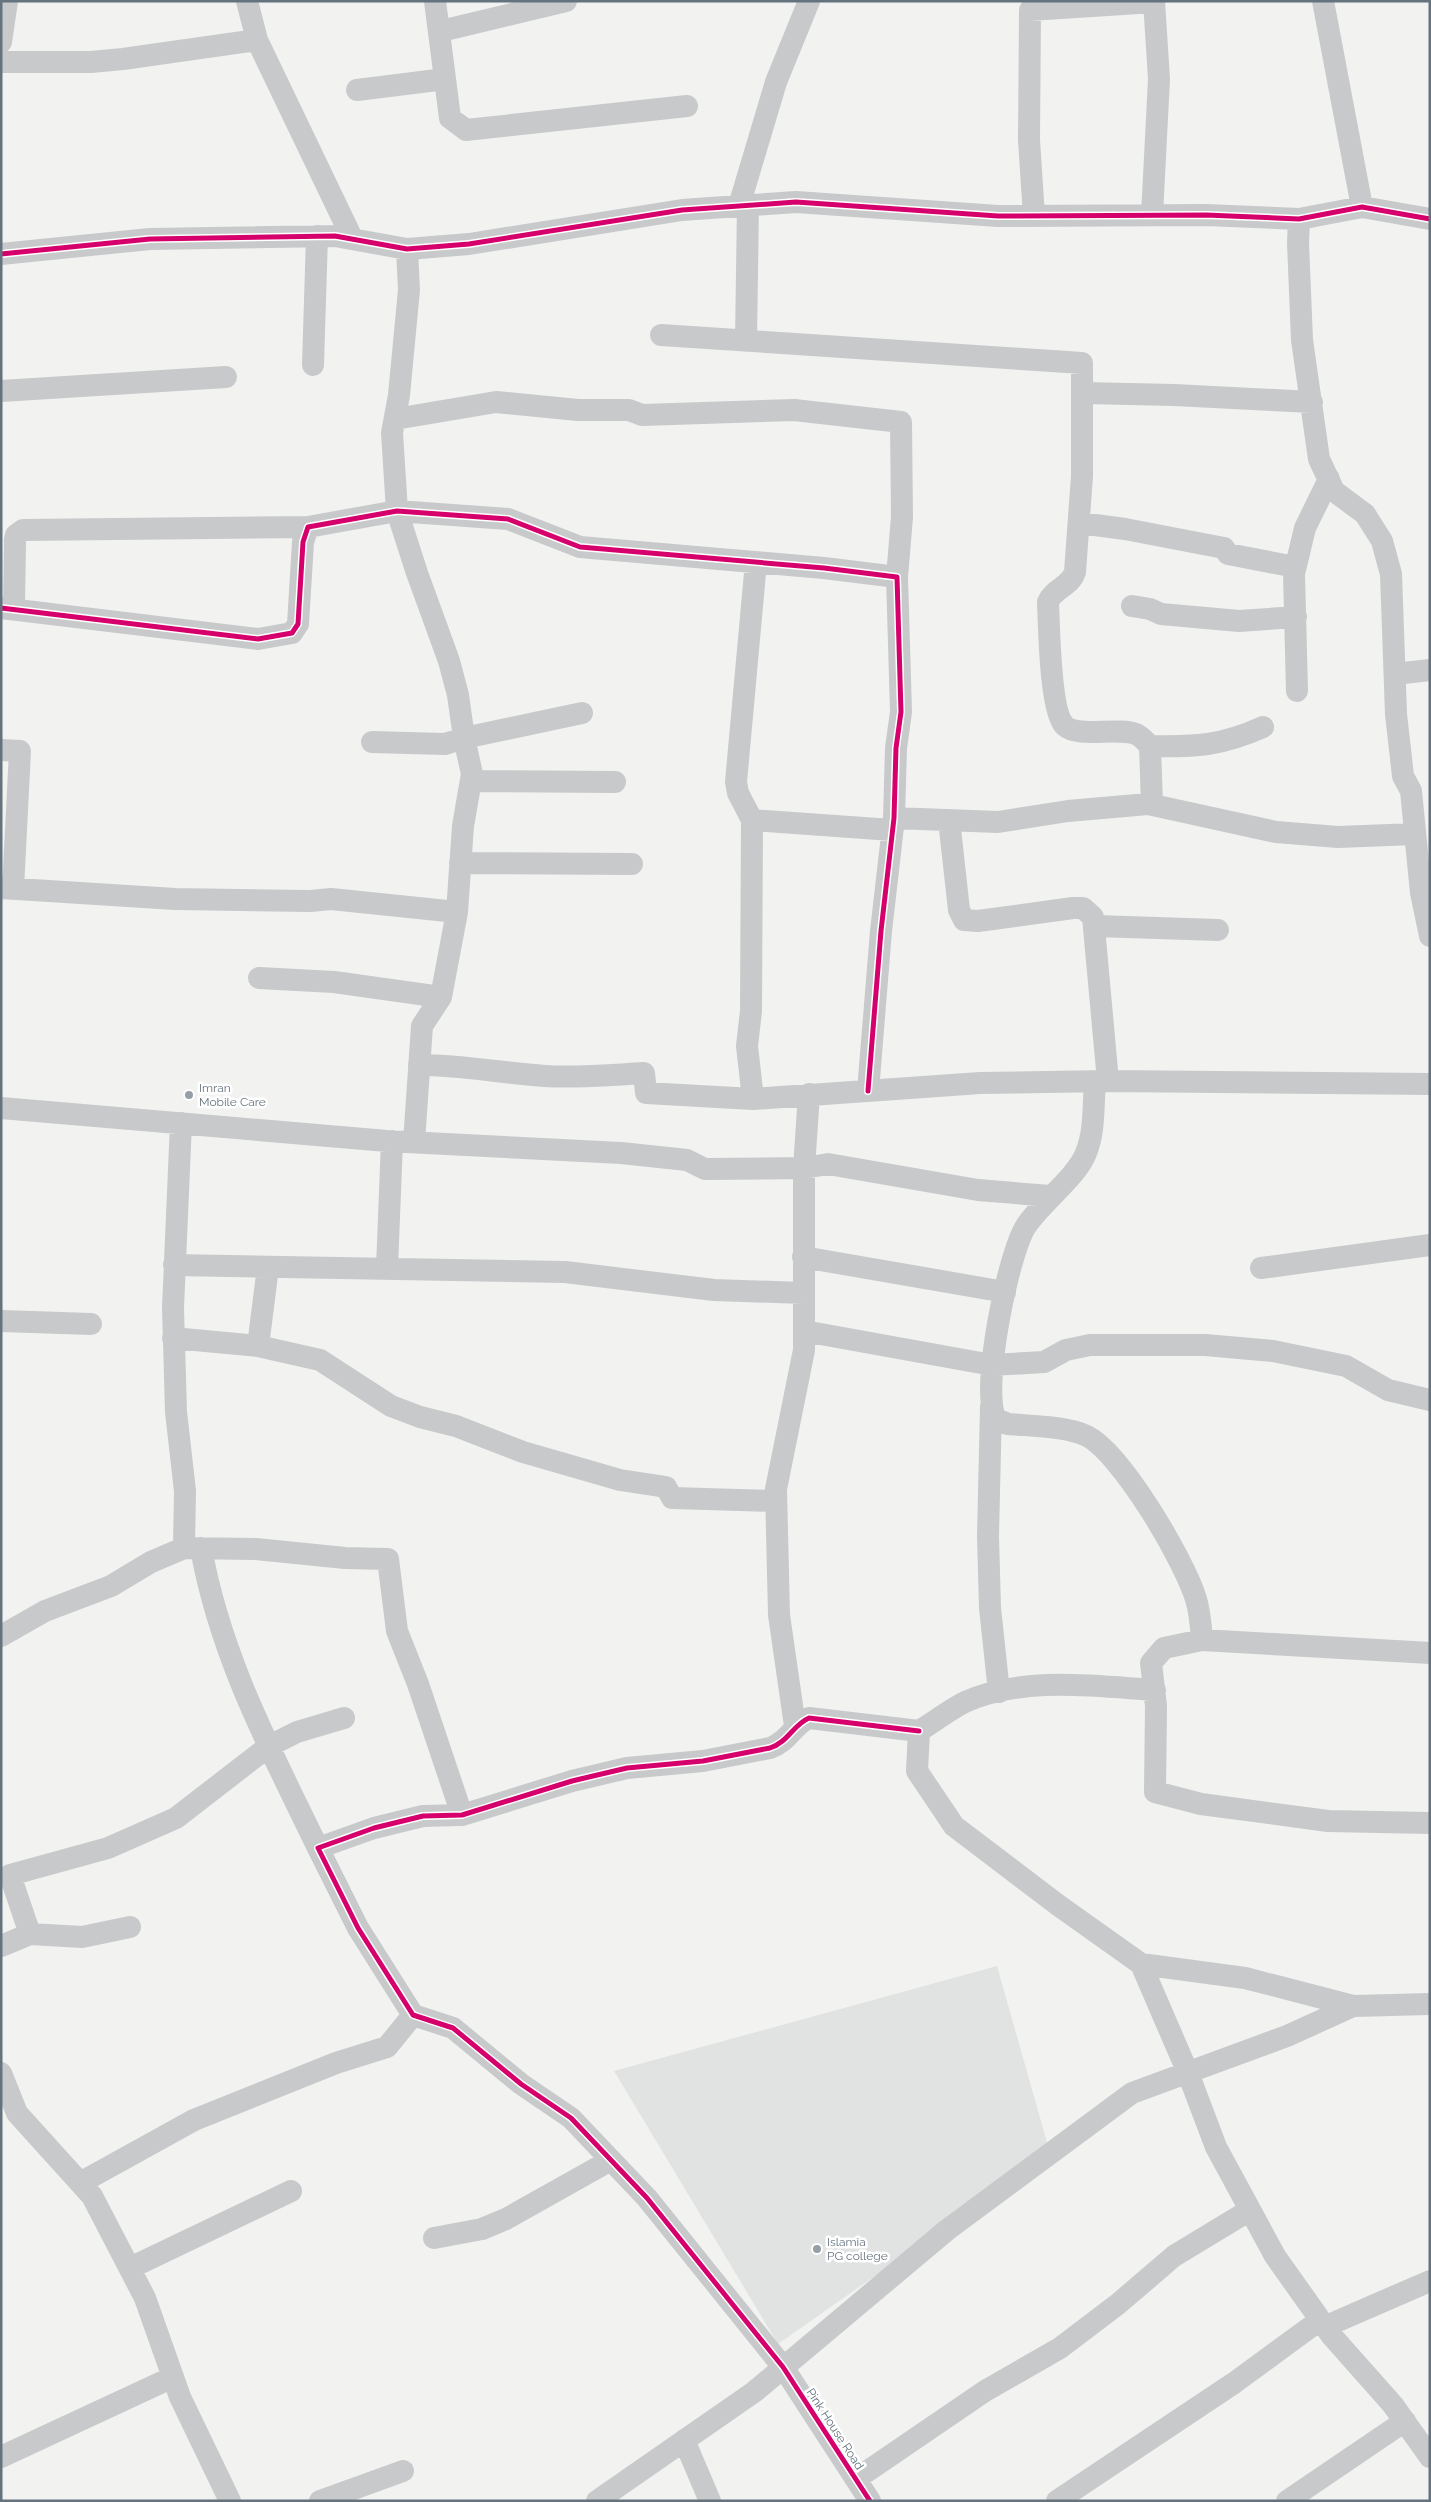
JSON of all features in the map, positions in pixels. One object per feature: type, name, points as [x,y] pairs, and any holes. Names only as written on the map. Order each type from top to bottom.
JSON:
[{"type":"street","points":[[1,42],[7,1]]},
{"type":"street","points":[[247,1],[256,40],[352,238]]},
{"type":"street","points":[[435,1],[441,31],[450,118],[466,130],[687,106]]},
{"type":"street","points":[[441,31],[566,1]]},
{"type":"street","points":[[746,340],[744,206],[776,82],[809,1]]},
{"type":"street","points":[[1323,1],[1362,206]]},
{"type":"street","points":[[1034,216],[1029,140],[1030,10],[1154,2],[1159,79],[1152,216]]},
{"type":"street","points":[[1,62],[91,62],[256,40]]},
{"type":"street","points":[[358,90],[445,79]]},
{"type":"street","points":[[1,254],[150,239],[317,236],[352,238],[407,249],[469,244],[682,210],[796,202],[998,216],[1152,216],[1299,219],[1362,206],[1430,219]]},
{"type":"street","points":[[1299,219],[1298,243],[1302,340],[1312,402],[1318,459],[1334,491],[1365,514],[1382,541],[1392,574],[1396,714],[1403,776],[1411,791],[1421,893],[1430,936]]},
{"type":"street","points":[[313,365],[317,236]]},
{"type":"street","points":[[407,249],[409,290],[399,395],[392,433],[397,511],[449,661],[458,695],[464,738],[472,774],[463,826],[457,912],[441,997],[422,1026],[414,1142]]},
{"type":"street","points":[[661,336],[1082,363],[1080,523],[1072,581],[1052,595],[1048,602],[1050,659],[1058,714],[1064,726],[1075,731],[1118,730],[1138,734],[1150,746],[1152,805]]},
{"type":"street","points":[[1,391],[226,378]]},
{"type":"street","points":[[1083,393],[1174,395],[1312,402]]},
{"type":"street","points":[[395,419],[496,402],[578,410],[629,410],[642,415],[794,410],[901,422],[902,516],[897,577],[902,712],[896,748],[893,824],[881,931],[868,1090]]},
{"type":"street","points":[[1297,691],[1295,567],[1305,528],[1329,479]]},
{"type":"street","points":[[308,527],[303,542],[298,624],[292,634],[258,639],[8,608],[15,540],[16,535],[23,530],[308,527],[397,511],[508,519],[580,546],[897,577]]},
{"type":"street","points":[[1080,523],[1125,529],[1224,548],[1228,554],[1295,567]]},
{"type":"street","points":[[752,1098],[747,1046],[751,1011],[752,820],[738,793],[736,772],[756,562]]},
{"type":"street","points":[[1132,606],[1150,609],[1161,614],[1239,620],[1296,617]]},
{"type":"street","points":[[1395,674],[1430,670]]},
{"type":"street","points":[[372,742],[445,744],[464,738],[582,713]]},
{"type":"street","points":[[1150,746],[1186,747],[1218,744],[1263,726]]},
{"type":"street","points":[[1,750],[20,751],[7,888],[175,899],[310,901],[331,899],[457,912]]},
{"type":"street","points":[[471,781],[615,782]]},
{"type":"street","points":[[752,820],[893,824],[949,820],[998,822],[1068,811],[1152,805],[1276,832],[1338,837],[1414,834]]},
{"type":"street","points":[[949,820],[959,910],[964,920],[978,921],[1084,908],[1090,912],[1096,926],[1102,1081],[1092,1134],[1081,1163],[1050,1196],[1025,1228],[1018,1242],[1012,1259],[992,1365],[988,1536],[990,1608],[998,1692]]},
{"type":"street","points":[[460,863],[632,864]]},
{"type":"street","points":[[1096,926],[1218,930]]},
{"type":"street","points":[[259,978],[334,982],[441,997]]},
{"type":"street","points":[[419,1064],[460,1065],[552,1076],[578,1077],[644,1073],[646,1093],[752,1098],[980,1083],[1102,1081],[1430,1084]]},
{"type":"street","points":[[795,1726],[779,1615],[776,1489],[804,1350],[804,1168],[809,1094]]},
{"type":"street","points":[[1,1108],[392,1141],[621,1153],[687,1160],[705,1169],[804,1168],[828,1164],[978,1190],[1050,1196]]},
{"type":"street","points":[[80,2183],[194,2120],[336,2063],[387,2047],[413,2015],[358,1928],[268,1746],[231,1661],[207,1583],[193,1548],[176,1412],[174,1265],[181,1123]]},
{"type":"street","points":[[387,1268],[392,1141]]},
{"type":"street","points":[[1261,1268],[1430,1245]]},
{"type":"street","points":[[803,1258],[1006,1292]]},
{"type":"street","points":[[174,1265],[565,1272],[714,1290],[803,1293]]},
{"type":"street","points":[[258,1346],[268,1267]]},
{"type":"street","points":[[1,1321],[91,1324]]},
{"type":"street","points":[[804,1331],[992,1365],[1044,1362],[1066,1350],[1090,1345],[1215,1346],[1273,1351],[1346,1366],[1388,1390],[1430,1400]]},
{"type":"street","points":[[174,1338],[258,1346],[320,1360],[391,1406],[420,1417],[456,1426],[523,1452],[620,1480],[666,1487],[672,1498],[776,1501]]},
{"type":"street","points":[[991,1407],[996,1418],[1001,1422],[1085,1435],[1099,1444],[1113,1458],[1163,1531],[1187,1575],[1196,1600],[1202,1640]]},
{"type":"street","points":[[1,1636],[45,1612],[111,1586],[151,1562],[193,1548],[256,1549],[345,1558],[388,1559],[397,1631],[418,1684],[462,1815]]},
{"type":"street","points":[[1430,1653],[1202,1640],[1164,1648],[1151,1662],[1156,1706],[1155,1792],[1200,1804],[1328,1821],[1430,1824]]},
{"type":"street","points":[[318,1848],[374,1828],[423,1816],[462,1815],[572,1781],[627,1768],[703,1761],[770,1748],[789,1737],[795,1726],[809,1718],[919,1731],[964,1702],[998,1692],[1034,1686],[1076,1685],[1154,1690]]},
{"type":"street","points":[[30,1934],[10,1876],[108,1848],[176,1818],[268,1746],[297,1732],[344,1718]]},
{"type":"street","points":[[919,1731],[917,1771],[954,1826],[1058,1906],[1141,1964],[1245,1978],[1353,2006],[1430,2004]]},
{"type":"street","points":[[1,1946],[30,1934],[82,1937],[130,1927]]},
{"type":"street","points":[[1141,1964],[1188,2073],[1216,2147],[1275,2256],[1322,2323],[1393,2404],[1430,2457]]},
{"type":"street","points":[[597,2501],[754,2392],[947,2230],[1132,2093],[1287,2036],[1353,2006]]},
{"type":"street","name":"Pink House Road","points":[[413,2015],[453,2028],[521,2084],[571,2118],[647,2198],[783,2367],[870,2501]]},
{"type":"street","points":[[1,2073],[17,2113],[92,2196],[145,2298],[180,2397],[230,2501]]},
{"type":"street","points":[[434,2238],[482,2229],[506,2219],[611,2160]]},
{"type":"street","points":[[130,2268],[291,2191]]},
{"type":"street","points":[[856,2479],[985,2391],[1060,2348],[1118,2304],[1174,2256],[1250,2210]]},
{"type":"street","points":[[1057,2501],[1322,2323],[1430,2281]]},
{"type":"street","points":[[1,2457],[173,2377]]},
{"type":"street","points":[[1287,2501],[1405,2421]]},
{"type":"street","points":[[684,2440],[710,2501]]},
{"type":"street","points":[[320,2501],[403,2471]]},
{"type":"shaded area","name":"Islamia PG college","points":[[997,1966],[1050,2153],[778,2344],[614,2071]]},
{"type":"cycle path","points":[[1,254],[150,239],[335,236],[407,249],[469,244],[682,210],[796,202],[998,216],[1206,215],[1299,219],[1362,207],[1430,219]]},
{"type":"cycle path","points":[[1,608],[258,639],[292,633],[298,624],[303,542],[308,527],[397,511],[508,519],[580,547],[824,568],[897,577],[901,712],[896,748],[894,818],[881,931],[868,1091]]},
{"type":"cycle path","points":[[870,2501],[783,2367],[647,2198],[571,2118],[521,2084],[453,2028],[413,2015],[358,1928],[318,1848],[374,1828],[423,1816],[462,1815],[572,1781],[627,1768],[703,1761],[770,1748],[781,1742],[803,1721],[809,1718],[919,1731]]},
{"type":"place","name":"Imran Mobile Care","points":[[189,1095]]},
{"type":"place","name":"Islamia PG college","points":[[817,2249]]}]
